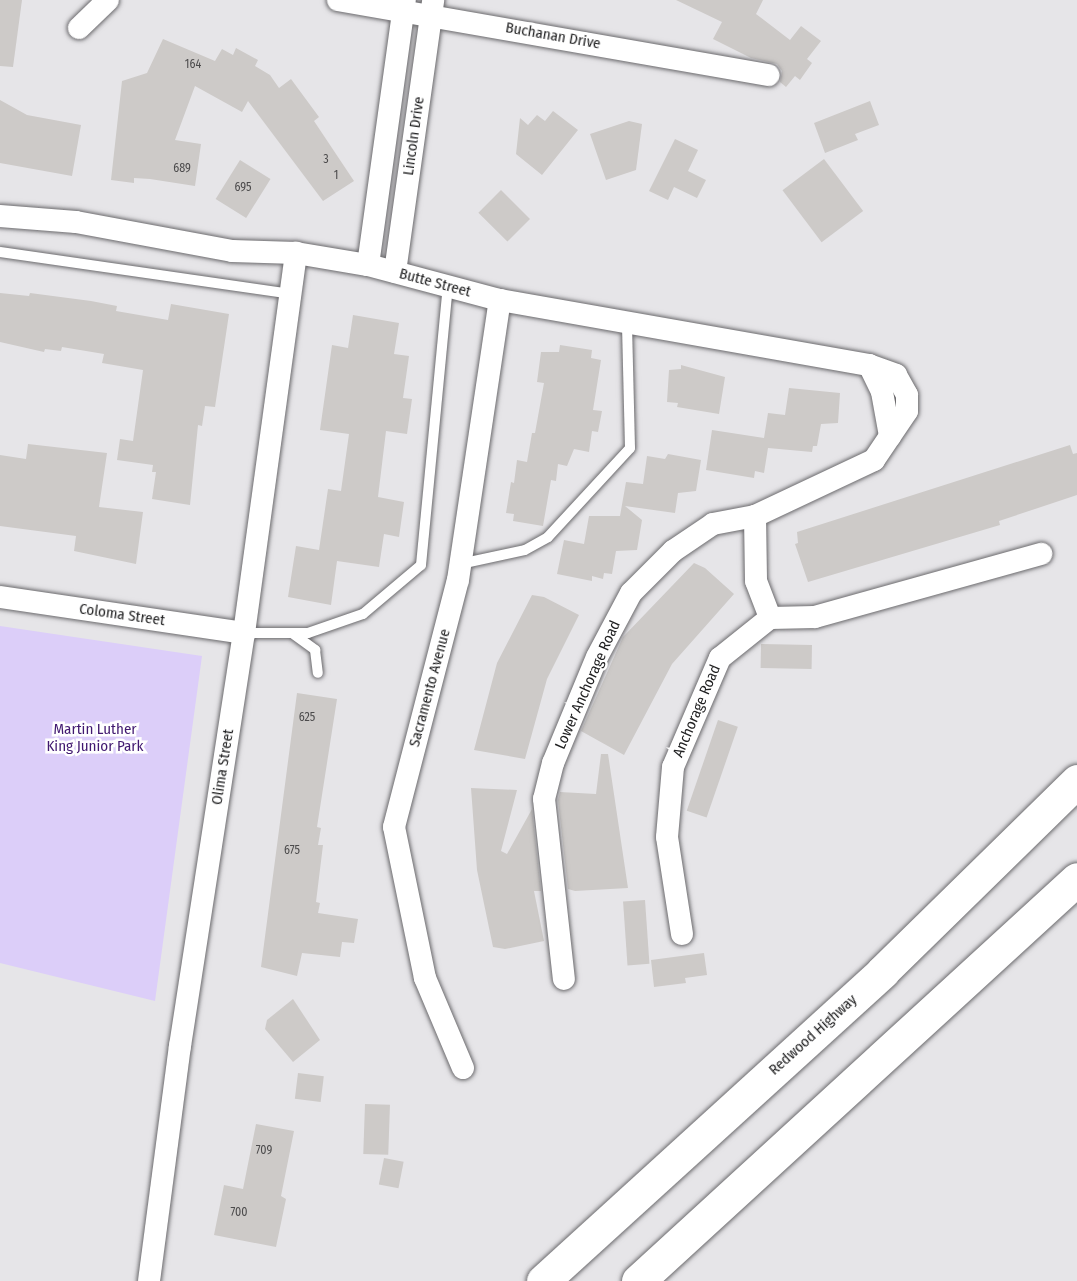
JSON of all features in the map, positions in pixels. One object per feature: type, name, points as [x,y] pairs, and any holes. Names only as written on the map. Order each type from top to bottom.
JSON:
[{"type":"highway","name":"Redwood Highway","points":[[543,1281],[882,972],[1077,781]]},
{"type":"highway","points":[[638,1281],[1077,879]]},
{"type":"street","points":[[79,28],[108,0]]},
{"type":"street","name":"Buchanan Drive","points":[[338,0],[432,7],[769,75]]},
{"type":"street","name":"Lincoln Drive","points":[[368,265],[404,5]]},
{"type":"street","name":"Lincoln Drive","points":[[395,272],[432,7]]},
{"type":"street","name":"Butte Street","points":[[0,216],[76,222],[232,251],[296,253],[368,265],[500,300],[869,365]]},
{"type":"street","name":"Olima Street","points":[[149,1281],[180,1046],[244,633],[296,253]]},
{"type":"street","name":"Sacramento Avenue","points":[[464,1068],[425,978],[394,827],[460,564],[500,300]]},
{"type":"street","name":"Lower Anchorage Road","points":[[564,979],[544,799],[553,763],[597,657],[631,593],[673,551],[713,524],[755,516],[874,460],[907,411],[907,395],[896,375],[869,365]]},
{"type":"street","points":[[755,516],[756,581],[770,618],[815,617],[1041,554]]},
{"type":"street","name":"Coloma Street","points":[[0,597],[244,633]]},
{"type":"street","name":"Anchorage Road","points":[[682,934],[667,837],[673,767],[720,658],[770,618]]},
{"type":"lane","points":[[0,252],[291,294]]},
{"type":"lane","points":[[244,633],[308,633],[363,614],[421,565],[448,286]]},
{"type":"lane","points":[[460,564],[525,550],[548,537],[630,448],[627,323]]},
{"type":"lane","points":[[291,633],[315,650],[318,673]]},
{"type":"green space","name":"Martin Luther King Junior Park","points":[[0,626],[202,656],[155,1001],[0,963]]},
{"type":"building","points":[[0,0],[22,0],[13,67],[0,66]]},
{"type":"building","points":[[676,0],[763,0],[756,14],[790,40],[801,26],[821,41],[807,59],[812,63],[800,80],[795,76],[786,87],[780,82],[782,71],[777,64],[751,58],[713,39],[722,22]]},
{"type":"building","points":[[163,39],[215,61],[222,49],[233,55],[236,48],[258,60],[255,66],[270,75],[279,88],[291,79],[319,117],[314,121],[354,181],[323,201],[248,101],[242,112],[195,86],[175,140],[201,144],[195,186],[150,179],[134,178],[134,183],[111,180],[122,81],[147,73]]},
{"type":"building","points":[[0,100],[27,115],[81,125],[72,176],[0,163]]},
{"type":"building","points":[[870,101],[879,125],[855,134],[858,140],[825,153],[814,123]]},
{"type":"building","points":[[553,111],[578,130],[542,175],[516,154],[520,118],[528,125],[537,115],[545,121]]},
{"type":"building","points":[[629,121],[642,124],[636,170],[606,180],[590,134]]},
{"type":"building","points":[[675,139],[698,150],[688,171],[706,180],[697,198],[674,187],[668,200],[649,191]]},
{"type":"building","points":[[824,159],[863,211],[822,242],[782,190]]},
{"type":"building","points":[[240,160],[271,179],[246,218],[216,199]]},
{"type":"building","points":[[501,190],[530,219],[507,242],[478,213]]},
{"type":"building","points":[[0,293],[29,296],[30,293],[91,301],[117,306],[116,311],[168,320],[171,304],[229,314],[215,407],[205,406],[202,426],[198,425],[190,505],[152,499],[156,472],[152,472],[153,465],[117,460],[120,439],[133,441],[143,370],[102,363],[104,354],[62,347],[61,351],[45,349],[44,352],[0,342]]},
{"type":"building","points":[[353,315],[399,323],[394,354],[409,356],[403,398],[412,399],[407,434],[386,431],[378,497],[404,502],[399,537],[384,534],[379,567],[337,561],[331,605],[288,597],[296,546],[319,550],[328,489],[341,491],[349,434],[320,430],[332,345],[348,348]]},
{"type":"building","points":[[560,345],[592,350],[591,358],[601,360],[593,410],[602,411],[598,432],[592,431],[589,452],[574,449],[567,466],[558,464],[556,481],[551,480],[543,526],[513,521],[514,514],[506,513],[511,482],[514,483],[517,460],[527,462],[532,433],[535,433],[544,383],[537,382],[541,352],[559,352]]},
{"type":"building","points":[[681,365],[725,377],[719,414],[677,407],[678,403],[667,402],[669,370],[681,369]]},
{"type":"building","points":[[789,388],[840,393],[838,423],[821,424],[817,446],[813,446],[812,452],[768,448],[764,473],[755,471],[754,478],[706,470],[712,430],[764,438],[768,413],[785,415]]},
{"type":"building","points":[[28,444],[107,453],[99,507],[143,512],[136,564],[74,551],[76,536],[0,526],[0,455],[26,459]]},
{"type":"building","points":[[1070,445],[1073,454],[1077,453],[1077,495],[999,521],[1000,525],[808,582],[795,544],[798,543],[797,532]]},
{"type":"building","points":[[668,454],[701,460],[696,491],[678,493],[675,513],[625,506],[642,520],[637,550],[616,551],[612,574],[604,573],[603,579],[592,576],[592,581],[557,574],[564,540],[584,544],[589,516],[620,516],[626,482],[643,484],[647,456],[665,459]]},
{"type":"building","points":[[694,563],[705,568],[734,594],[672,664],[624,755],[581,731],[623,637]]},
{"type":"building","points":[[532,595],[544,597],[579,615],[547,679],[525,759],[474,750],[497,663]]},
{"type":"building","points":[[761,644],[812,645],[812,669],[761,668]]},
{"type":"building","points":[[297,693],[337,699],[317,827],[321,828],[318,845],[323,845],[316,902],[320,903],[318,913],[358,919],[354,943],[342,942],[340,957],[302,953],[297,976],[261,967]]},
{"type":"building","points":[[718,720],[738,727],[707,818],[687,811]]},
{"type":"building","points":[[601,754],[608,754],[628,888],[575,891],[568,889],[558,800],[560,792],[596,794]]},
{"type":"building","points":[[471,788],[517,790],[501,851],[507,854],[532,809],[541,891],[534,891],[544,941],[505,949],[493,947],[477,870]]},
{"type":"building","points":[[645,900],[649,964],[628,965],[623,902]]},
{"type":"building","points":[[704,953],[707,975],[685,978],[686,983],[654,987],[651,960]]},
{"type":"building","points":[[293,999],[320,1040],[293,1062],[265,1029],[267,1020]]},
{"type":"building","points":[[298,1073],[324,1076],[321,1102],[295,1099]]},
{"type":"building","points":[[365,1104],[390,1105],[388,1155],[363,1154]]},
{"type":"building","points":[[256,1124],[294,1131],[281,1196],[286,1199],[276,1247],[214,1235],[224,1185],[243,1189]]},
{"type":"building","points":[[384,1158],[404,1162],[398,1188],[379,1185]]}]
